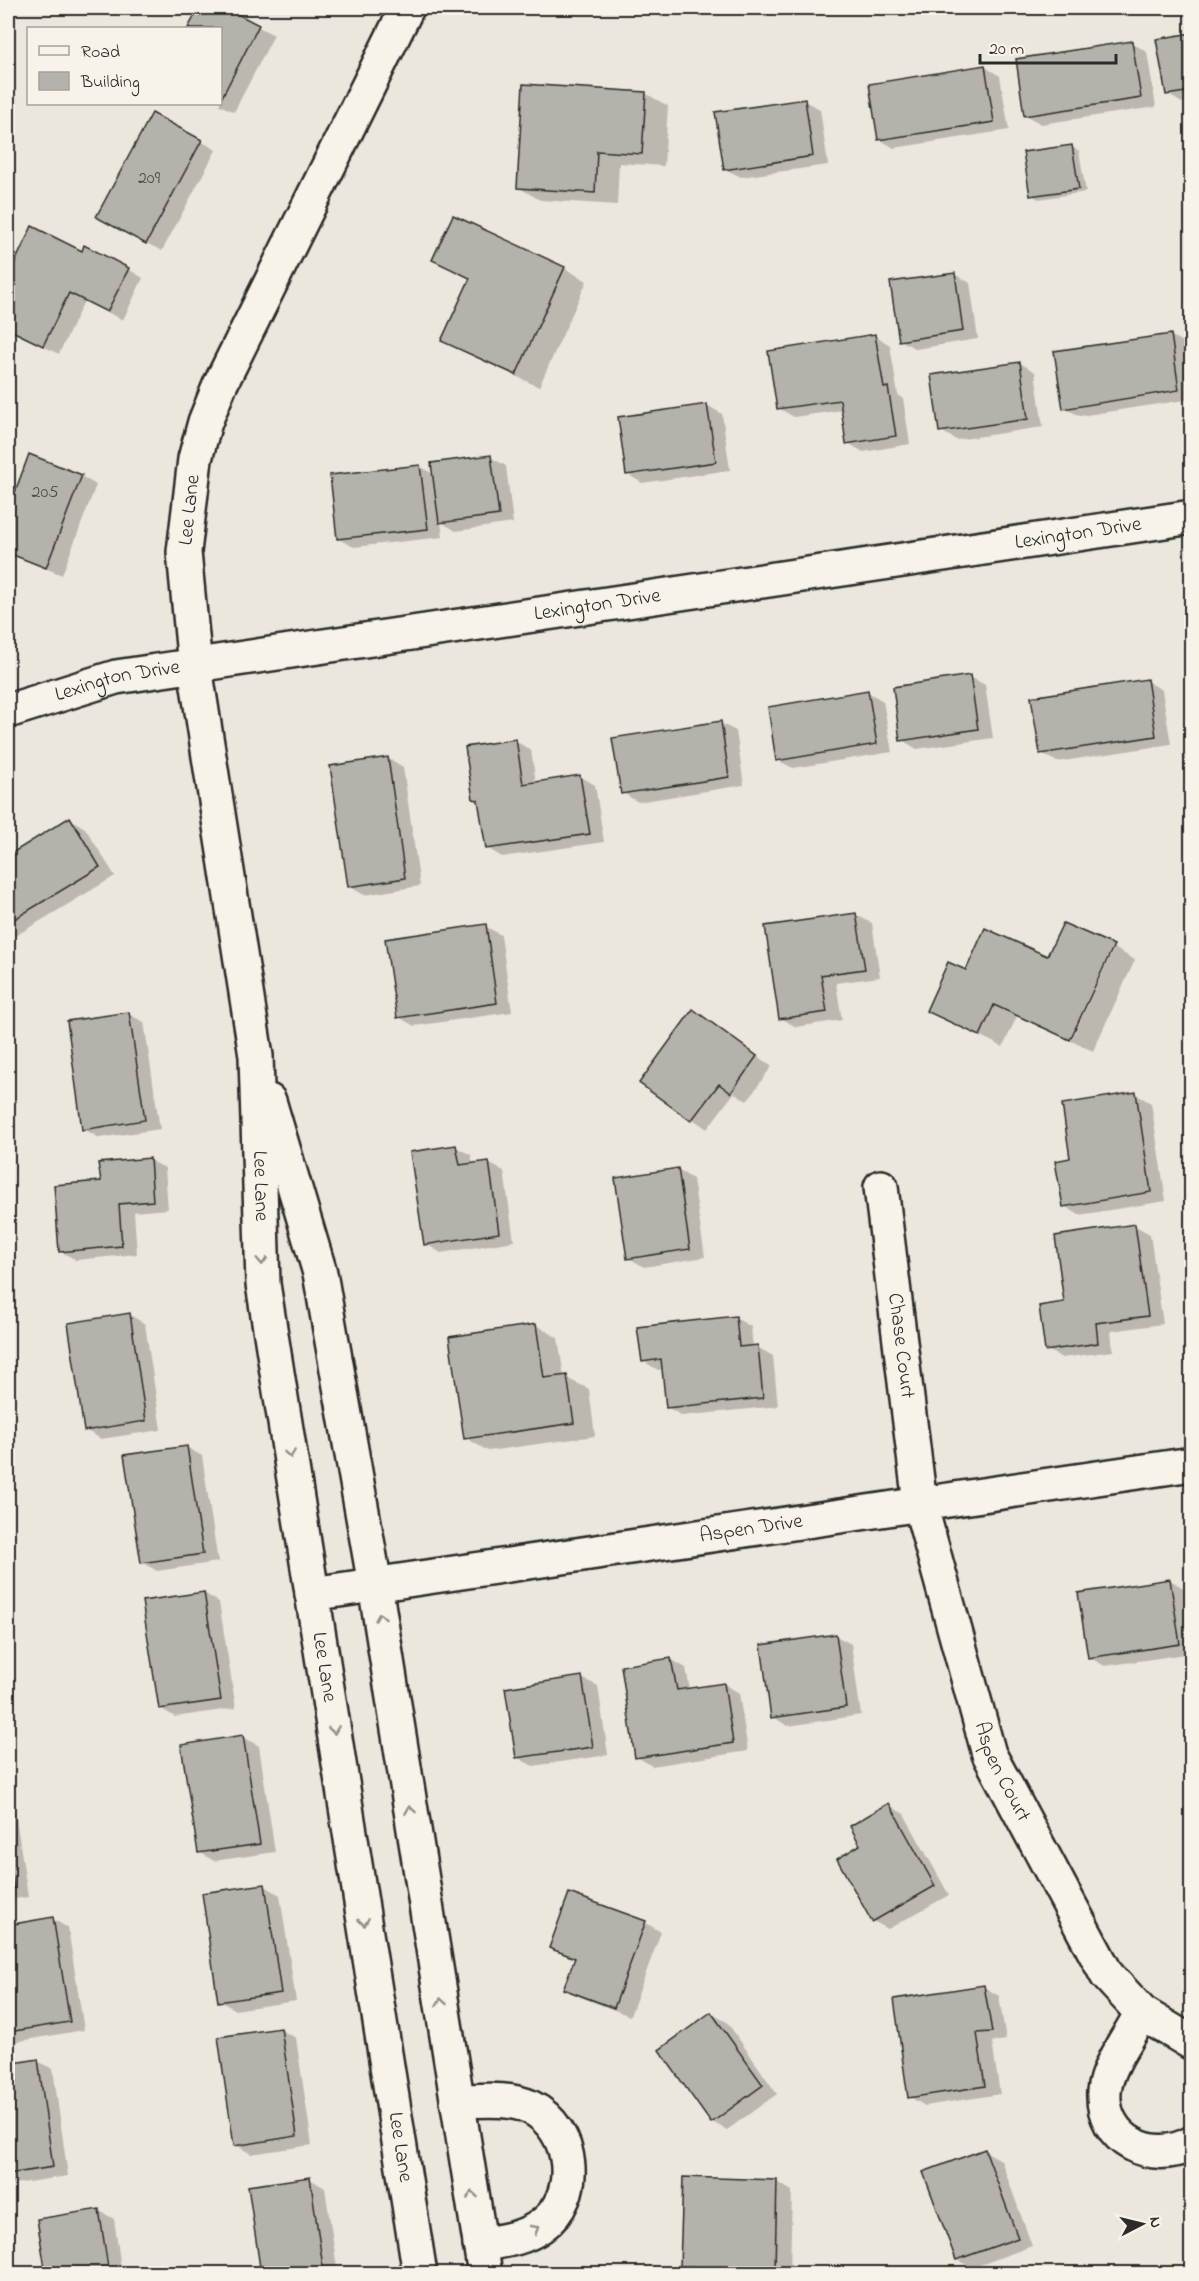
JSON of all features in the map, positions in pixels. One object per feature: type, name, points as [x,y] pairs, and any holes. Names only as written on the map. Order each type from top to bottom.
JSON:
[{"type":"street","name":"Lee Lane","points":[[407,8],[219,385],[205,422],[195,459],[184,552],[195,667],[256,1056],[263,1284],[420,2274]]},
{"type":"street","name":"Lexington Drive","points":[[8,711],[116,678],[1191,517]]},
{"type":"street","name":"Lee Lane","points":[[256,1056],[320,1273],[375,1585],[482,2259],[542,2226],[558,2209],[567,2187],[569,2164],[562,2141],[549,2121],[530,2107],[508,2101],[457,2101]]},
{"type":"street","name":"Chase Court","points":[[881,1187],[920,1504]]},
{"type":"street","name":"Aspen Drive","points":[[312,1594],[1191,1464]]},
{"type":"street","name":"Aspen Court","points":[[920,1504],[989,1754],[1107,1975],[1143,2013],[1191,2043]]},
{"type":"street","points":[[1143,2013],[1108,2074],[1104,2093],[1107,2112],[1115,2128],[1128,2142],[1145,2151],[1164,2153],[1182,2148],[1191,2142]]},
{"type":"building","points":[[199,8],[226,8],[259,25],[222,97],[222,27],[189,27]]},
{"type":"building","points":[[1192,33],[1192,91],[1166,95],[1156,39]]},
{"type":"building","points":[[1132,41],[1141,98],[1024,116],[1016,59]]},
{"type":"building","points":[[985,65],[994,122],[878,140],[869,84]]},
{"type":"building","points":[[523,84],[646,92],[642,154],[597,151],[595,193],[517,188]]},
{"type":"building","points":[[805,99],[813,156],[724,170],[715,112]]},
{"type":"building","points":[[152,113],[202,140],[146,244],[96,217]]},
{"type":"building","points":[[1072,145],[1079,189],[1030,196],[1023,152]]},
{"type":"building","points":[[453,215],[565,267],[516,375],[441,341],[470,278],[432,260]]},
{"type":"building","points":[[32,226],[82,251],[84,245],[129,268],[107,312],[69,293],[43,346],[8,329],[8,277]]},
{"type":"building","points":[[955,273],[963,331],[899,341],[890,282]]},
{"type":"building","points":[[875,334],[884,388],[888,387],[896,436],[846,444],[840,400],[777,409],[768,351]]},
{"type":"building","points":[[1171,334],[1179,390],[1063,409],[1054,351]]},
{"type":"building","points":[[1020,362],[1028,419],[939,432],[931,375]]},
{"type":"building","points":[[707,404],[716,462],[626,475],[618,417]]},
{"type":"building","points":[[29,454],[82,475],[46,568],[8,553],[8,511]]},
{"type":"building","points":[[491,455],[499,515],[439,523],[431,463]]},
{"type":"building","points":[[420,465],[428,529],[337,539],[330,475]]},
{"type":"building","points":[[970,675],[978,729],[900,741],[893,687]]},
{"type":"building","points":[[1147,679],[1156,736],[1040,754],[1031,697]]},
{"type":"building","points":[[868,690],[877,744],[776,761],[768,707]]},
{"type":"building","points":[[721,721],[729,777],[621,794],[612,738]]},
{"type":"building","points":[[516,739],[523,784],[580,775],[590,834],[486,849],[478,800],[473,799],[465,747]]},
{"type":"building","points":[[388,757],[405,878],[348,887],[330,766]]},
{"type":"building","points":[[70,817],[100,867],[8,923],[8,853],[9,855]]},
{"type":"building","points":[[856,913],[865,969],[821,975],[827,1012],[779,1019],[765,926]]},
{"type":"building","points":[[1063,923],[1114,945],[1070,1040],[994,1005],[980,1036],[926,1011],[948,962],[966,970],[985,928],[1047,956]]},
{"type":"building","points":[[486,924],[497,1003],[397,1018],[385,939]]},
{"type":"building","points":[[693,1009],[757,1056],[731,1093],[719,1084],[691,1121],[639,1083]]},
{"type":"building","points":[[129,1012],[145,1120],[82,1130],[67,1021]]},
{"type":"building","points":[[1136,1092],[1151,1192],[1063,1207],[1055,1161],[1070,1158],[1062,1104]]},
{"type":"building","points":[[456,1145],[460,1165],[489,1161],[499,1233],[424,1245],[410,1152]]},
{"type":"building","points":[[150,1158],[153,1201],[119,1204],[122,1246],[59,1252],[54,1185],[101,1181],[98,1163]]},
{"type":"building","points":[[678,1168],[690,1249],[627,1259],[615,1178]]},
{"type":"building","points":[[1135,1224],[1148,1316],[1096,1323],[1098,1343],[1045,1351],[1039,1306],[1064,1302],[1055,1236]]},
{"type":"building","points":[[130,1313],[146,1421],[84,1431],[68,1323]]},
{"type":"building","points":[[736,1316],[739,1347],[758,1345],[763,1398],[666,1408],[661,1359],[642,1362],[637,1327]]},
{"type":"building","points":[[536,1324],[544,1378],[567,1375],[574,1423],[464,1439],[449,1337]]},
{"type":"building","points":[[187,1446],[203,1554],[141,1563],[124,1455]]},
{"type":"building","points":[[1170,1579],[1180,1644],[1088,1658],[1078,1593]]},
{"type":"building","points":[[204,1592],[221,1700],[159,1709],[142,1601]]},
{"type":"building","points":[[836,1634],[846,1707],[771,1718],[761,1645]]},
{"type":"building","points":[[671,1658],[677,1690],[724,1683],[733,1743],[635,1758],[621,1666]]},
{"type":"building","points":[[582,1676],[593,1747],[516,1758],[505,1688]]},
{"type":"building","points":[[243,1735],[260,1844],[198,1853],[181,1745]]},
{"type":"building","points":[[889,1803],[935,1886],[872,1922],[837,1859],[860,1845],[850,1826]]},
{"type":"building","points":[[8,1848],[14,1889],[8,1890]]},
{"type":"building","points":[[265,1884],[281,1993],[218,2002],[202,1893]]},
{"type":"building","points":[[569,1893],[646,1921],[614,2008],[563,1989],[575,1958],[549,1948]]},
{"type":"building","points":[[53,1917],[70,2022],[8,2032],[8,1925]]},
{"type":"building","points":[[984,1985],[992,2032],[977,2033],[985,2086],[908,2098],[894,1999]]},
{"type":"building","points":[[711,2012],[763,2085],[711,2123],[659,2050]]},
{"type":"building","points":[[281,2028],[297,2136],[234,2146],[218,2037]]},
{"type":"building","points":[[38,2059],[53,2167],[8,2174],[8,2064]]},
{"type":"building","points":[[985,2149],[1018,2238],[956,2260],[923,2172]]},
{"type":"building","points":[[310,2177],[324,2274],[261,2274],[248,2186]]},
{"type":"building","points":[[683,2177],[777,2180],[775,2269],[680,2266]]},
{"type":"building","points":[[99,2209],[109,2274],[46,2274],[37,2219]]}]
